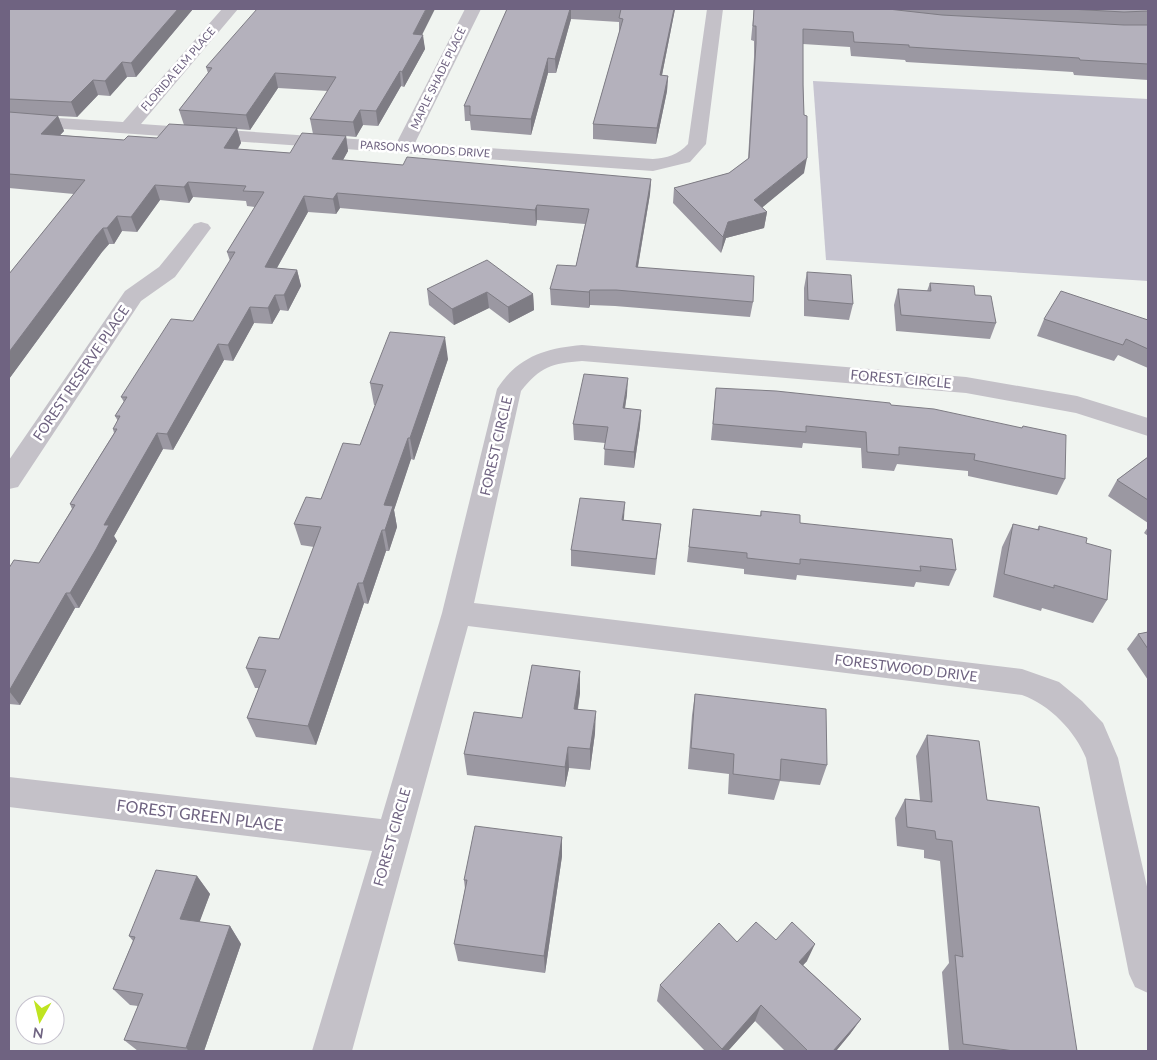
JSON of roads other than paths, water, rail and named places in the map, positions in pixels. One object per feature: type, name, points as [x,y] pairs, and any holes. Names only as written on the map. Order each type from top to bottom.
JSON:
[{"type":"street","name":"FLORIDA ELM PLACE","points":[[127,129],[230,9]]},
{"type":"street","name":"MAPLE SHADE PLACE","points":[[404,147],[473,9]]},
{"type":"street","name":"PARSONS WOODS DRIVE","points":[[9,120],[653,165],[671,163],[684,159],[697,144],[715,9]]},
{"type":"street","name":"FOREST RESERVE PLACE","points":[[9,480],[133,296],[167,272],[202,228]]},
{"type":"street","name":"FOREST CIRCLE","points":[[332,1051],[457,613],[509,389],[520,374],[536,361],[557,354],[582,353],[972,385],[1047,398],[1127,419],[1148,427]]},
{"type":"street","name":"FORESTWOOD DRIVE","points":[[457,613],[1022,682],[1048,691],[1092,733],[1102,758],[1148,974]]},
{"type":"street","name":"FOREST GREEN PLACE","points":[[9,792],[392,838]]}]
